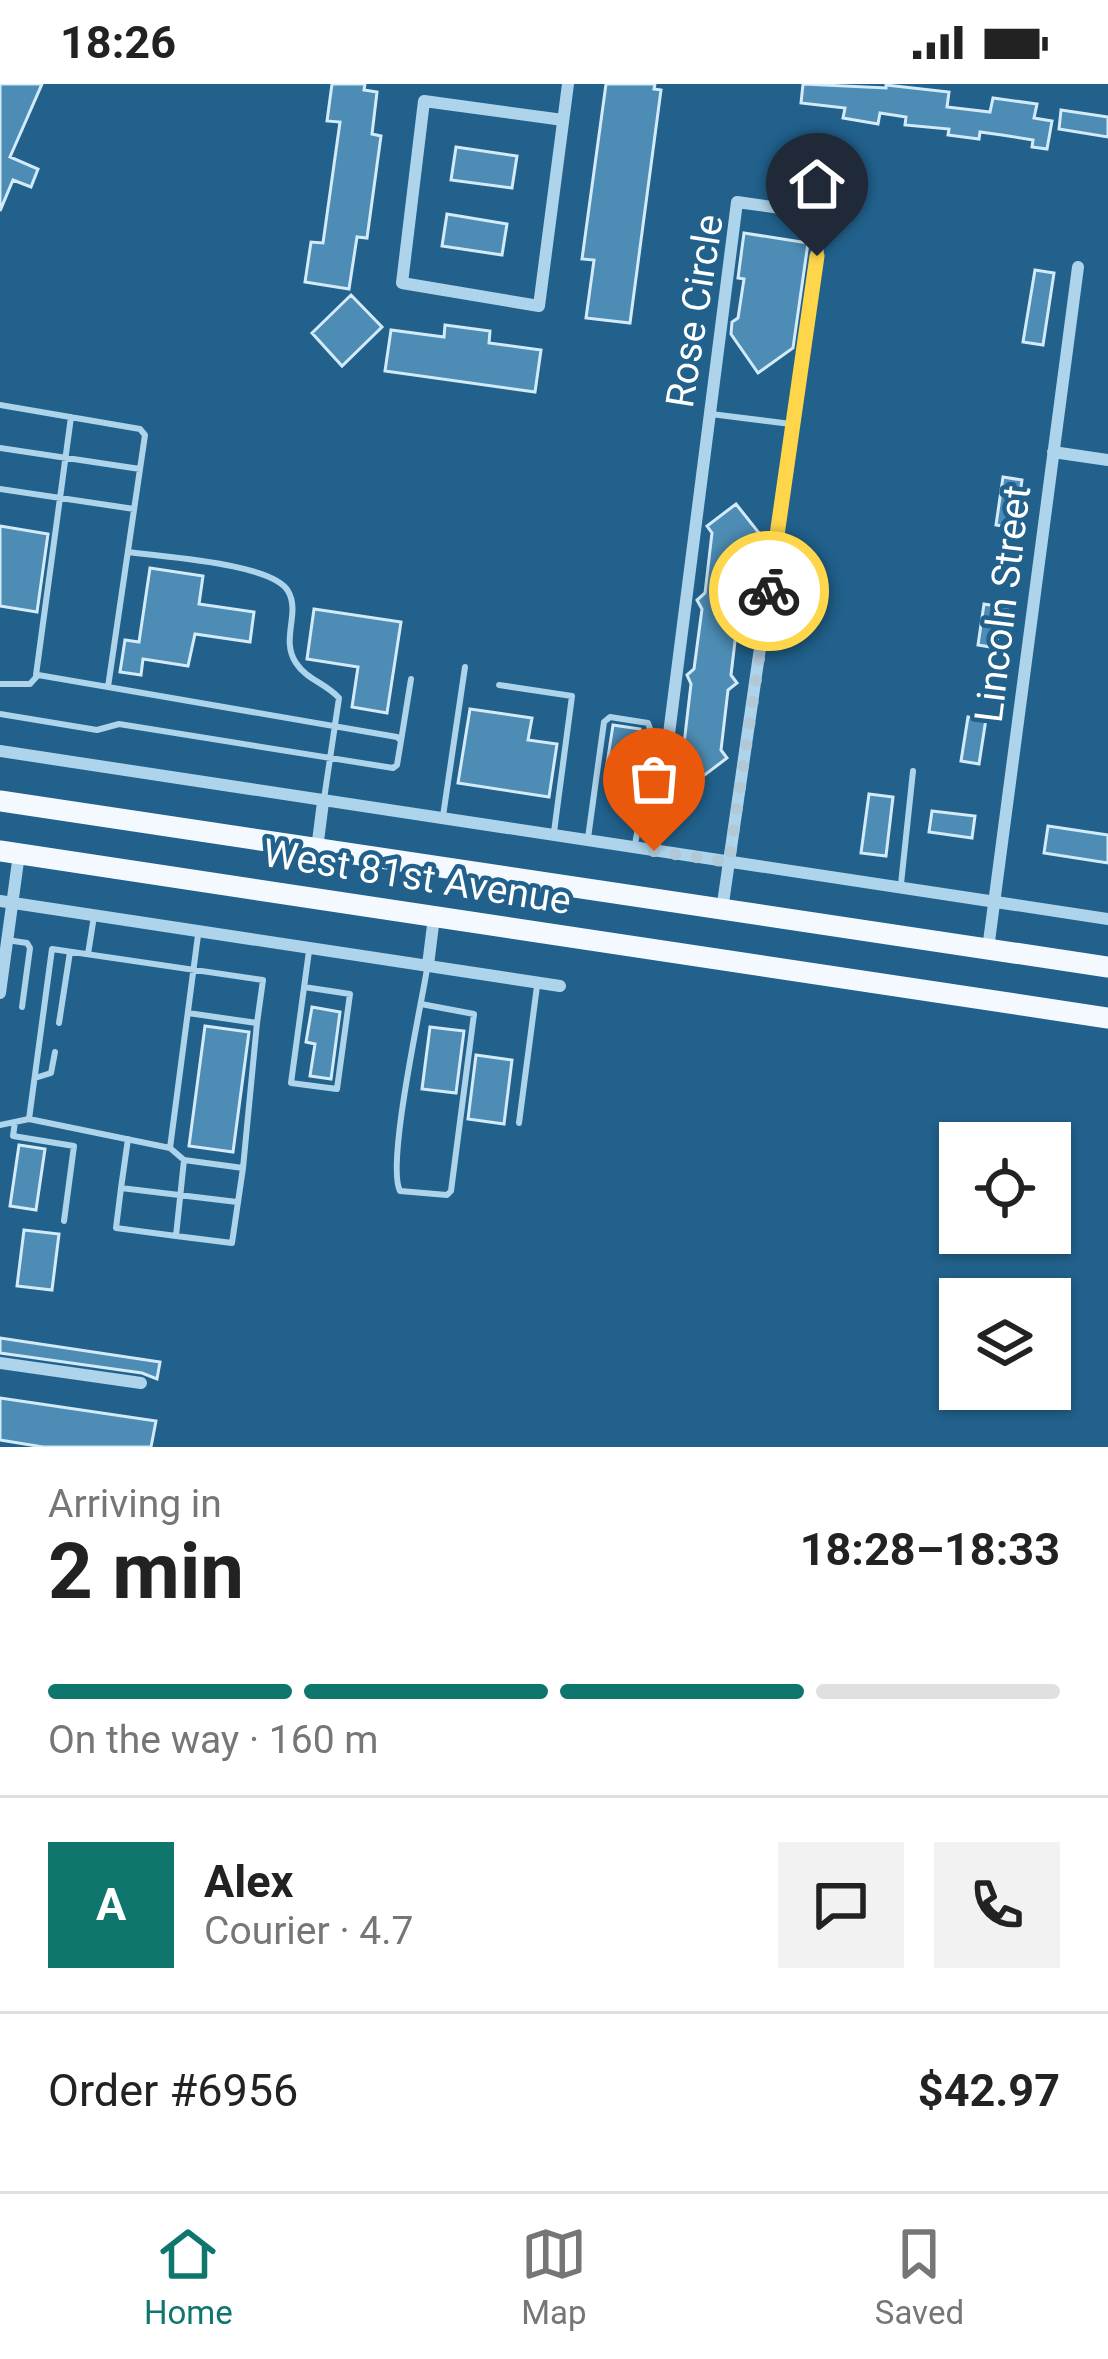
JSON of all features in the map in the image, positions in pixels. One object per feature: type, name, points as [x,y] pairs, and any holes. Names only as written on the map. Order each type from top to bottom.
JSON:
[{"type":"main road","name":"West 81st Avenue","points":[[0,802],[1108,967]]},
{"type":"main road","name":"West 81st Avenue","points":[[10,852],[1108,1018]]},
{"type":"street","points":[[563,120],[424,100],[402,284],[539,306],[568,84]]},
{"type":"street","name":"Rose Circle","points":[[654,851],[736,202],[824,214],[722,910]]},
{"type":"street","name":"Lincoln Street","points":[[988,949],[1078,267]]},
{"type":"street","points":[[1053,452],[1108,460]]},
{"type":"street","name":"West 81st Avenue","points":[[0,751],[1108,919]]},
{"type":"street","points":[[316,849],[323,802]]},
{"type":"street","points":[[0,993],[10,852]]},
{"type":"street","points":[[6,902],[560,986]]},
{"type":"street","points":[[428,965],[434,916]]},
{"type":"street","points":[[0,1363],[141,1383]]},
{"type":"lane","points":[[0,405],[140,429],[145,435],[108,687]]},
{"type":"lane","points":[[710,414],[791,424]]},
{"type":"lane","points":[[35,678],[71,417]]},
{"type":"lane","points":[[0,448],[140,469]]},
{"type":"lane","points":[[0,489],[134,509]]},
{"type":"lane","points":[[128,552],[266,573],[277,579],[292,601],[287,643],[291,655],[308,678],[339,698],[323,802]]},
{"type":"lane","points":[[443,819],[465,668]]},
{"type":"lane","points":[[0,684],[30,684],[38,675],[401,741]]},
{"type":"lane","points":[[0,714],[97,730],[119,724],[393,768],[398,765],[411,679]]},
{"type":"lane","points":[[499,686],[572,696],[554,836]]},
{"type":"lane","points":[[588,841],[604,722],[610,717],[648,723],[653,737],[634,848]]},
{"type":"lane","points":[[900,888],[913,771]]},
{"type":"lane","points":[[88,954],[94,916]]},
{"type":"lane","points":[[170,1148],[199,931]]},
{"type":"lane","points":[[7,940],[31,948],[22,1007]]},
{"type":"lane","points":[[304,987],[350,994],[337,1089],[291,1082],[304,987],[310,948]]},
{"type":"lane","points":[[29,1119],[52,949],[263,980],[232,1244],[116,1228],[128,1138]]},
{"type":"lane","points":[[59,1023],[70,952]]},
{"type":"lane","points":[[422,1004],[474,1014],[447,1196],[400,1191],[394,1174],[428,965]]},
{"type":"lane","points":[[520,1124],[537,982]]},
{"type":"lane","points":[[188,1013],[257,1023]]},
{"type":"lane","points":[[34,1078],[51,1073],[55,1052]]},
{"type":"lane","points":[[0,1125],[29,1119],[170,1148],[184,1160],[243,1168]]},
{"type":"lane","points":[[15,1122],[13,1136],[74,1146],[64,1221]]},
{"type":"lane","points":[[176,1236],[184,1160]]},
{"type":"lane","points":[[121,1188],[238,1202]]},
{"type":"building","points":[[0,84],[42,84],[10,157],[38,169],[31,187],[13,180],[0,211]]},
{"type":"building","points":[[332,84],[365,84],[364,90],[377,92],[372,134],[381,136],[367,238],[357,237],[349,289],[305,282],[311,242],[323,243],[340,122],[327,121]]},
{"type":"building","points":[[606,84],[655,84],[654,89],[661,90],[630,323],[586,318],[594,260],[582,259]]},
{"type":"building","points":[[803,84],[949,92],[947,107],[990,112],[993,98],[1037,104],[1034,118],[1052,121],[1047,149],[1032,147],[1033,140],[1002,135],[980,132],[979,139],[948,135],[949,129],[905,125],[906,117],[880,113],[878,124],[843,118],[845,108],[801,103]]},
{"type":"building","points":[[1061,110],[1108,117],[1108,137],[1059,129]]},
{"type":"building","points":[[456,147],[517,156],[512,188],[451,180]]},
{"type":"building","points":[[447,214],[507,224],[502,255],[442,246]]},
{"type":"building","points":[[744,233],[808,243],[793,348],[758,373],[731,334],[744,279],[738,278]]},
{"type":"building","points":[[1035,270],[1054,273],[1043,345],[1023,342]]},
{"type":"building","points":[[351,295],[382,327],[342,366],[312,333]]},
{"type":"building","points":[[445,325],[490,331],[489,343],[541,350],[535,392],[385,371],[391,330],[444,337]]},
{"type":"building","points":[[1003,477],[1022,480],[1015,528],[996,525]]},
{"type":"building","points":[[736,504],[759,533],[749,541],[742,600],[748,608],[738,616],[731,675],[737,683],[728,690],[721,750],[727,758],[698,780],[677,754],[684,744],[691,684],[687,675],[694,669],[702,609],[697,600],[705,593],[712,533],[707,526]]},
{"type":"building","points":[[0,526],[48,534],[37,612],[0,606]]},
{"type":"building","points":[[150,568],[203,576],[199,604],[254,612],[250,642],[195,634],[188,666],[143,659],[141,675],[120,672],[125,640],[139,642]]},
{"type":"building","points":[[984,604],[1008,608],[1006,621],[1000,620],[996,648],[978,645]]},
{"type":"building","points":[[314,609],[401,622],[387,713],[352,707],[358,667],[307,659]]},
{"type":"building","points":[[470,709],[532,718],[528,740],[557,744],[549,797],[458,783]]},
{"type":"building","points":[[968,717],[986,719],[979,764],[961,761]]},
{"type":"building","points":[[613,725],[640,729],[634,768],[607,764]]},
{"type":"building","points":[[869,794],[893,797],[886,856],[861,853]]},
{"type":"building","points":[[932,811],[975,816],[972,838],[929,832]]},
{"type":"building","points":[[1048,826],[1108,835],[1108,863],[1044,853]]},
{"type":"building","points":[[312,1007],[340,1012],[331,1079],[310,1076],[315,1044],[306,1042]]},
{"type":"building","points":[[205,1026],[249,1032],[233,1152],[189,1146]]},
{"type":"building","points":[[430,1027],[464,1031],[456,1093],[422,1089]]},
{"type":"building","points":[[476,1055],[512,1060],[504,1124],[468,1119]]},
{"type":"building","points":[[19,1145],[45,1149],[36,1210],[10,1206]]},
{"type":"building","points":[[24,1230],[59,1234],[52,1290],[17,1286]]},
{"type":"building","points":[[0,1338],[160,1362],[157,1379],[0,1353]]},
{"type":"building","points":[[0,1398],[156,1421],[151,1447],[43,1447],[0,1440]]},
{"type":"way so far","points":[[654,851],[729,862],[769,591]]},
{"type":"route","points":[[769,591],[817,256]]}]
